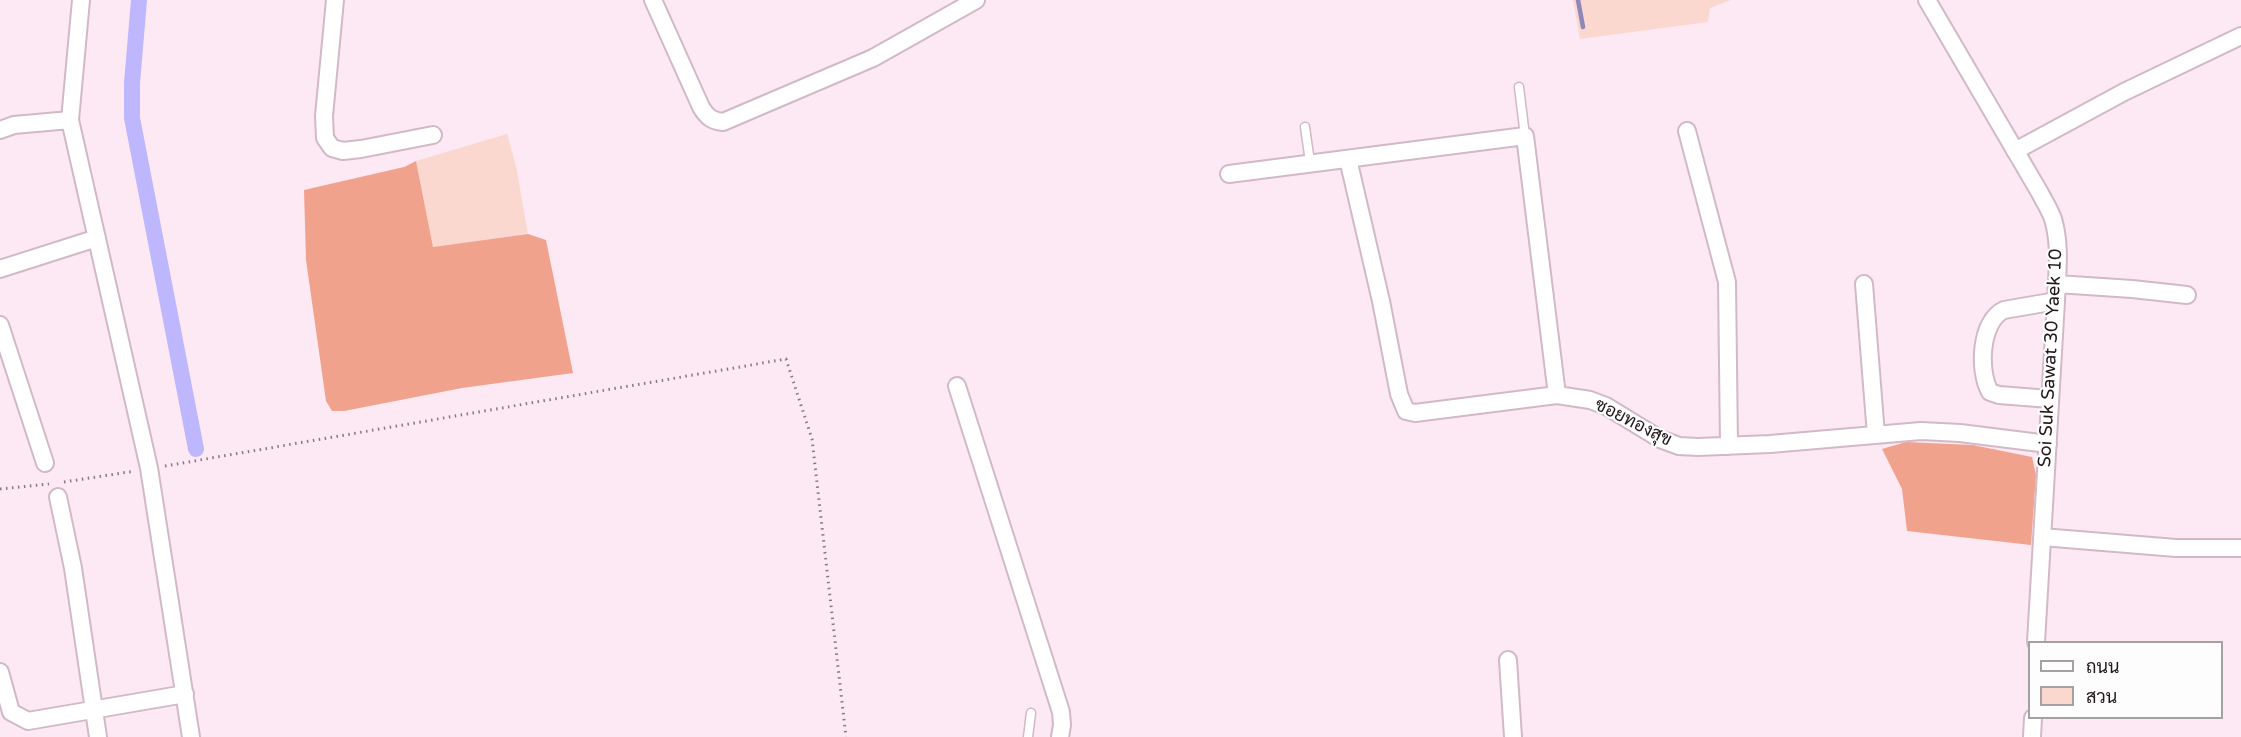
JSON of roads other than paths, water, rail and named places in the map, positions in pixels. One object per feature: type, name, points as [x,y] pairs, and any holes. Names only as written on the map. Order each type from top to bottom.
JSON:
[{"type":"street","points":[[81,0],[70,120],[149,468],[191,737]]},
{"type":"street","points":[[335,0],[324,116],[325,138],[332,148],[343,151],[382,146],[433,135]]},
{"type":"street","points":[[653,0],[701,107],[707,116],[715,121],[723,122],[873,58],[976,0]]},
{"type":"street","name":"Soi Suk Sawat 30 Yaek 10","points":[[1927,0],[2052,218],[2057,236],[2058,256],[2036,641]]},
{"type":"street","points":[[2015,151],[2124,92],[2241,36]]},
{"type":"street","points":[[0,130],[14,125],[70,120]]},
{"type":"street","points":[[1686,131],[1727,282],[1729,446]]},
{"type":"street","points":[[1230,174],[1525,136],[1557,395]]},
{"type":"street","name":"ซอยทองสุข","points":[[1348,159],[1381,301],[1399,394],[1406,411],[1415,413],[1557,395],[1590,400],[1606,406],[1660,439],[1679,446],[1729,446],[1921,432],[1960,433],[2048,444]]},
{"type":"street","points":[[0,269],[97,238]]},
{"type":"street","points":[[1864,284],[1876,435]]},
{"type":"street","points":[[2050,399],[1999,395],[1990,392],[1985,384],[1983,350],[1991,320],[1996,314],[2056,293],[2132,289],[2187,295]]},
{"type":"street","points":[[0,325],[45,463]]},
{"type":"street","points":[[957,386],[1061,712],[1060,737]]},
{"type":"street","points":[[58,497],[73,568],[98,737]]},
{"type":"street","points":[[2043,537],[2176,548],[2241,548]]},
{"type":"street","points":[[1508,660],[1513,737]]},
{"type":"street","points":[[0,672],[11,712],[28,721],[185,694]]},
{"type":"street","points":[[2031,737],[2032,719]]},
{"type":"lane","points":[[1519,87],[1525,136]]},
{"type":"lane","points":[[1305,127],[1310,162]]},
{"type":"lane","points":[[1028,737],[1031,713]]},
{"type":"waterway","points":[[139,0],[132,83],[132,118],[196,449]]},
{"type":"waterway","points":[[1578,0],[1583,27]]}]
